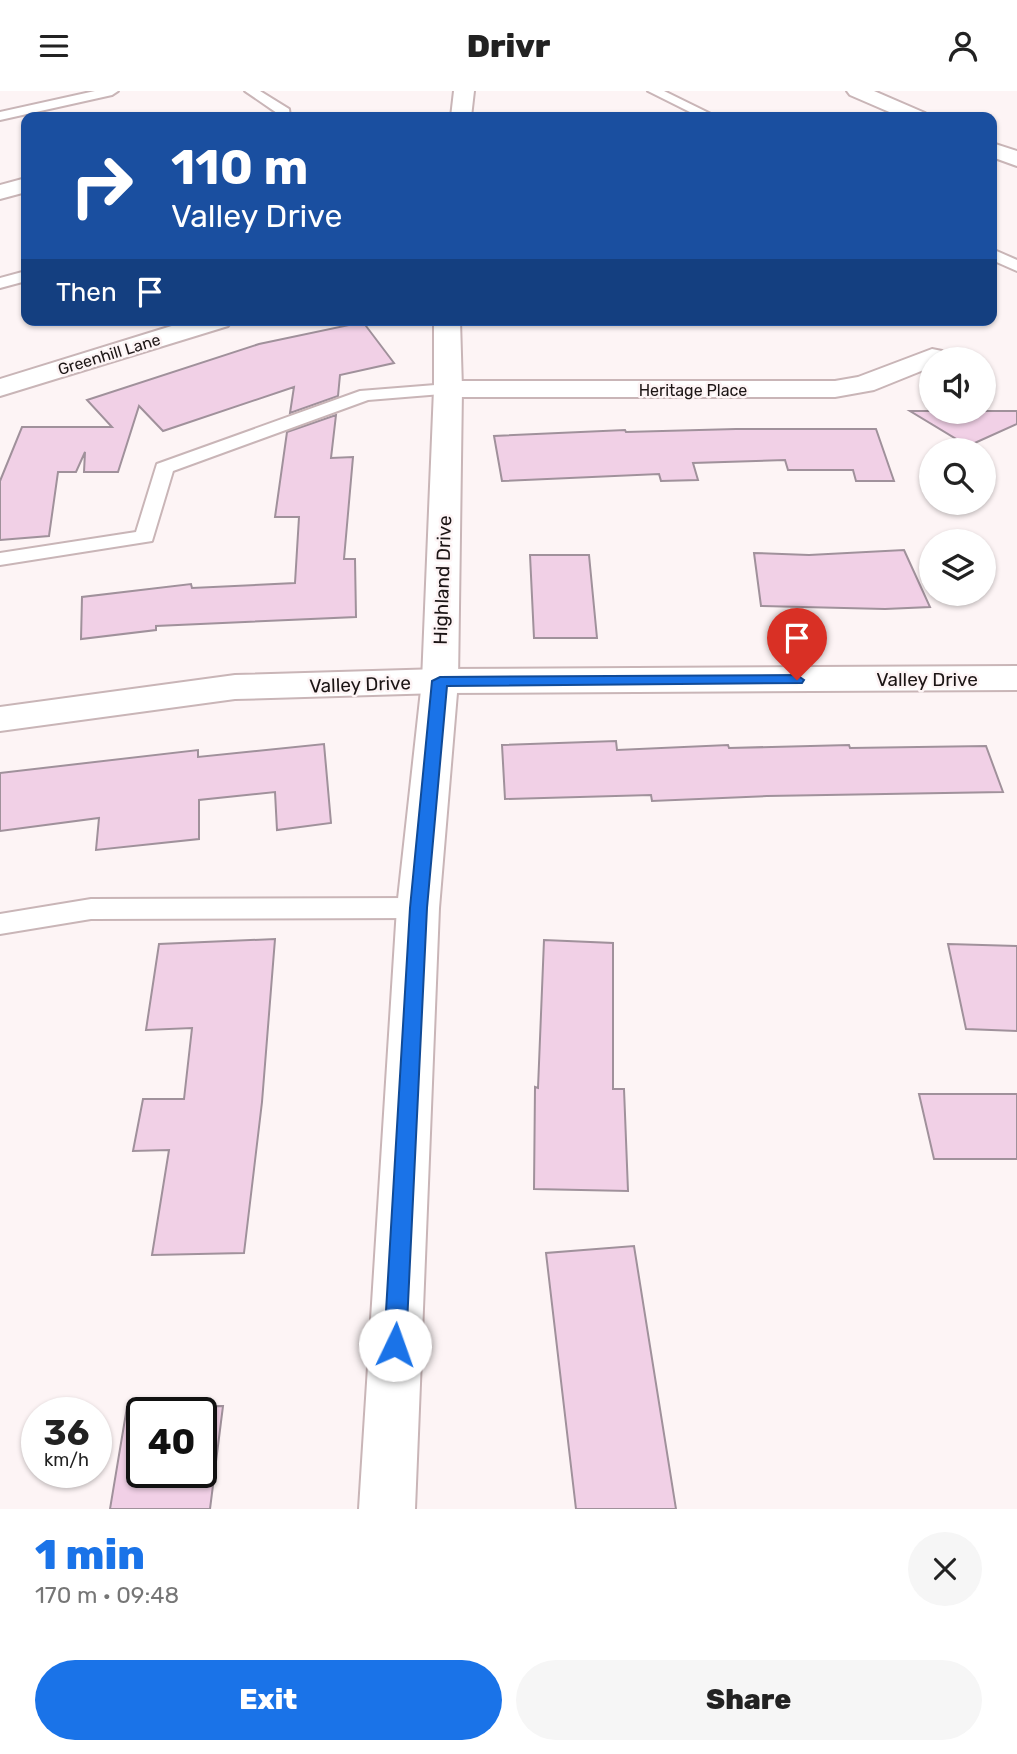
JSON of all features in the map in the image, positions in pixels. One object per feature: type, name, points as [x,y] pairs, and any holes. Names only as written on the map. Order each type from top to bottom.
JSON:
[{"type":"street","points":[[461,112],[464,91]]},
{"type":"street","points":[[857,91],[906,112]]},
{"type":"street","points":[[997,151],[1017,159]]},
{"type":"street","points":[[0,192],[21,186]]},
{"type":"street","name":"Greenhill Lane","points":[[0,388],[200,326]]},
{"type":"street","name":"Highland Drive","points":[[387,1509],[418,908],[440,681],[448,389],[447,326]]},
{"type":"street","name":"Heritage Place","points":[[448,389],[835,389],[864,384],[919,362]]},
{"type":"street","name":"Valley Drive","points":[[0,719],[235,687],[440,681],[1017,678]]},
{"type":"lane","points":[[0,116],[112,91]]},
{"type":"lane","points":[[251,91],[284,112]]},
{"type":"lane","points":[[654,91],[699,112]]},
{"type":"lane","points":[[997,256],[1017,266]]},
{"type":"lane","points":[[0,283],[21,277]]},
{"type":"lane","points":[[0,559],[145,537],[164,468],[366,395],[448,389]]},
{"type":"lane","points":[[0,924],[91,909],[418,908]]},
{"type":"building","points":[[344,326],[366,326],[394,363],[340,375],[338,396],[290,413],[294,387],[163,431],[139,406],[118,472],[84,472],[85,452],[76,472],[58,472],[49,536],[0,540],[0,481],[22,427],[112,427],[87,400],[259,344]]},
{"type":"building","points":[[996,411],[1017,411],[1017,424],[986,438],[955,438],[932,424],[996,424]]},
{"type":"building","points":[[336,415],[331,458],[353,457],[344,559],[355,559],[356,617],[156,626],[156,630],[81,639],[82,597],[191,584],[192,588],[295,583],[299,517],[275,517],[287,432]]},
{"type":"building","points":[[876,429],[894,481],[856,481],[853,470],[788,470],[785,460],[693,463],[698,480],[661,481],[659,474],[502,481],[494,436],[625,430]]},
{"type":"building","points":[[904,550],[919,583],[919,606],[930,607],[885,609],[761,606],[754,553],[809,555]]},
{"type":"building","points":[[530,555],[589,555],[597,638],[534,638]]},
{"type":"building","points":[[616,741],[617,750],[728,745],[729,748],[986,746],[1003,792],[652,801],[651,795],[505,799],[502,745]]},
{"type":"building","points":[[324,744],[331,823],[277,830],[275,792],[199,800],[199,839],[96,850],[99,818],[0,831],[0,773],[198,750],[198,757]]},
{"type":"building","points":[[275,939],[262,1102],[244,1253],[152,1255],[169,1150],[133,1151],[143,1099],[184,1099],[192,1028],[146,1030],[159,944]]},
{"type":"building","points":[[544,940],[613,943],[613,1089],[624,1089],[628,1191],[534,1189],[535,1087],[538,1088]]},
{"type":"building","points":[[948,944],[1017,946],[1017,1031],[966,1029]]},
{"type":"building","points":[[919,1094],[1017,1094],[1017,1159],[934,1159]]},
{"type":"building","points":[[634,1246],[676,1509],[576,1509],[546,1253]]},
{"type":"building","points":[[217,1406],[223,1406],[217,1454]]},
{"type":"building","points":[[126,1413],[126,1488],[213,1488],[210,1509],[110,1509]]},
{"type":"route","points":[[395,1345],[418,908],[440,681],[797,680]]}]
